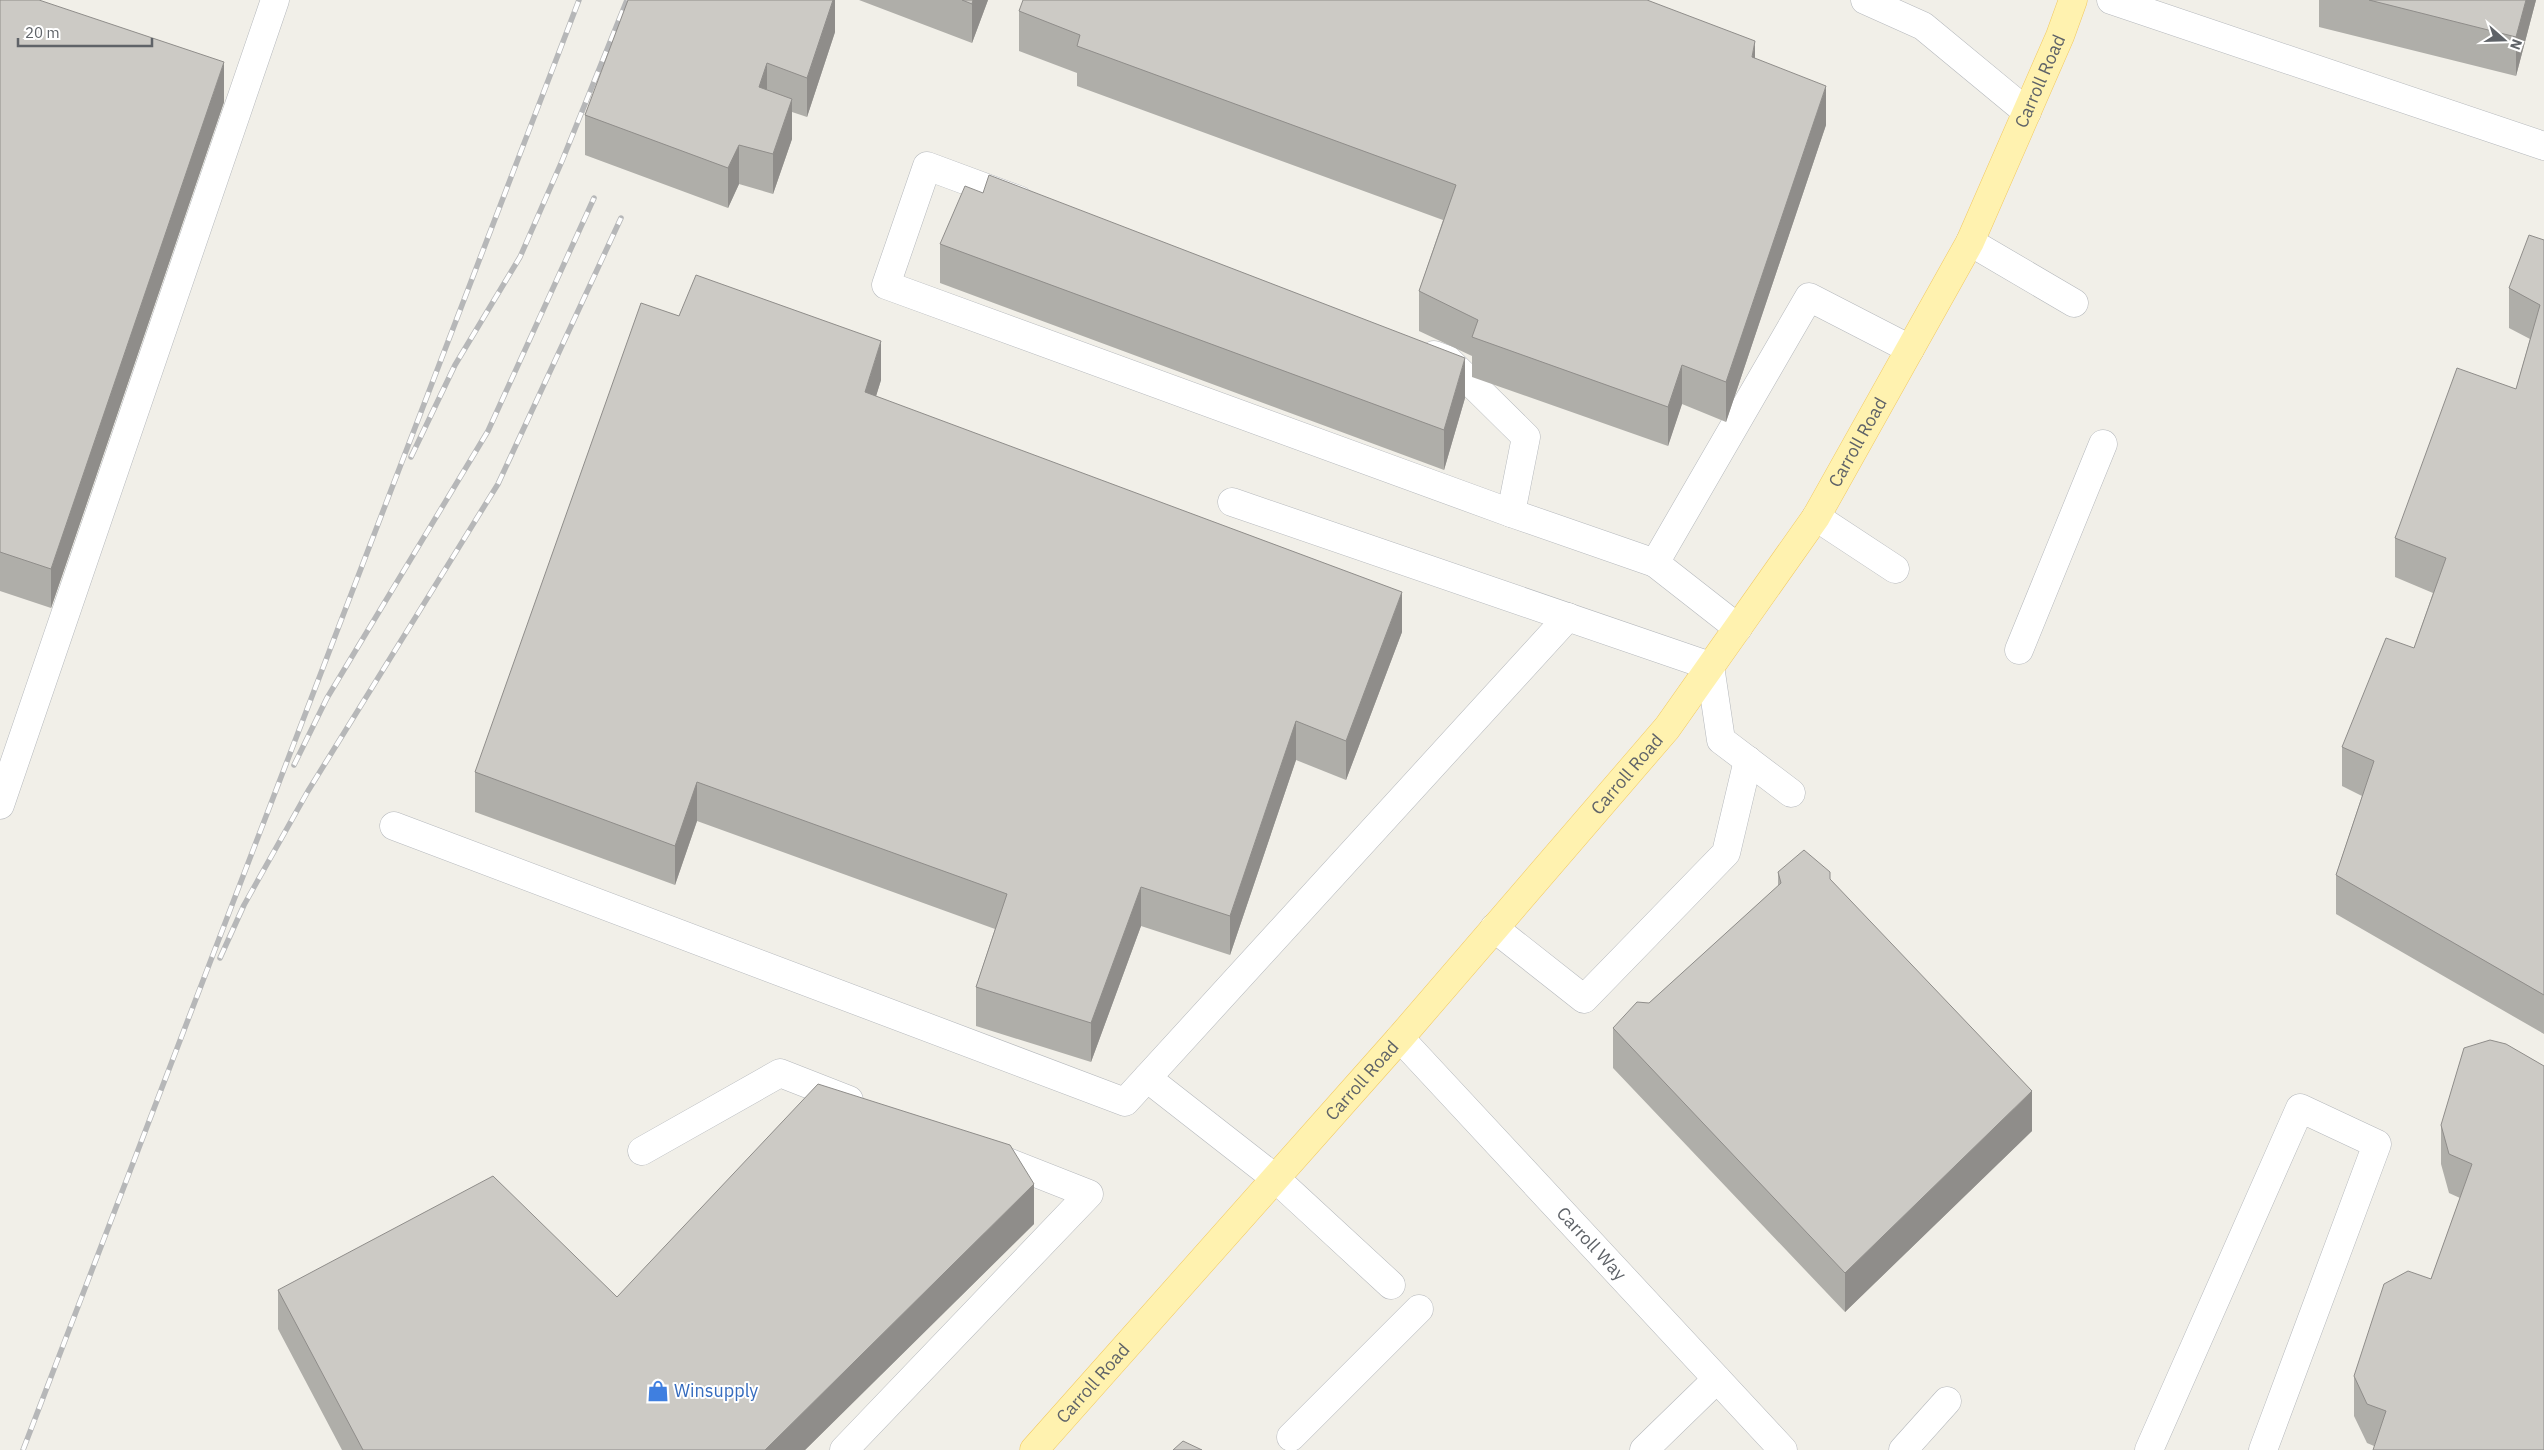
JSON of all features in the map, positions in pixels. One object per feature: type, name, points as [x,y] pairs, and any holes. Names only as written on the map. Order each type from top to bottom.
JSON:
[{"type":"main road","name":"Carroll Road","points":[[1034,1450],[1400,1038],[1667,728],[1816,517],[1970,242],[2060,36],[2072,0]]},
{"type":"street","points":[[0,805],[275,0]]},
{"type":"street","points":[[1865,0],[1923,26],[2027,112]]},
{"type":"street","points":[[2111,0],[2544,146]]},
{"type":"street","points":[[1039,208],[927,166],[886,285],[1511,514],[1655,563],[1738,628]]},
{"type":"street","points":[[1970,242],[2074,303]]},
{"type":"street","points":[[1655,563],[1808,296],[1910,349]]},
{"type":"street","points":[[1411,346],[1448,360],[1526,437],[1511,514]]},
{"type":"street","points":[[2019,650],[2103,444]]},
{"type":"street","points":[[1232,502],[1710,666],[1721,740],[1791,793]]},
{"type":"street","points":[[1816,517],[1894,569]]},
{"type":"street","points":[[394,826],[1125,1102],[1568,617]]},
{"type":"street","points":[[1494,928],[1584,999],[1726,852],[1748,760]]},
{"type":"street","name":"Carroll Way","points":[[1400,1038],[1783,1450]]},
{"type":"street","points":[[642,1151],[780,1073],[871,1109]]},
{"type":"street","points":[[1147,1078],[1275,1178],[1391,1285]]},
{"type":"street","points":[[2149,1450],[2300,1108],[2377,1144],[2263,1450]]},
{"type":"street","points":[[844,1450],[1089,1194],[971,1148]]},
{"type":"street","points":[[1291,1437],[1419,1309]]},
{"type":"street","points":[[1644,1450],[1717,1379]]},
{"type":"street","points":[[1903,1450],[1947,1401]]},
{"type":"building","points":[[0,0],[39,0],[224,62],[51,569],[0,552]]},
{"type":"building","points":[[628,0],[833,0],[807,78],[767,63],[759,87],[792,99],[773,154],[739,145],[728,168],[585,115]]},
{"type":"building","points":[[962,0],[973,0],[972,4]]},
{"type":"building","points":[[1023,0],[1647,0],[1755,41],[1752,57],[1826,86],[1726,382],[1682,365],[1668,407],[1472,337],[1478,320],[1419,291],[1456,185],[1077,46],[1080,35],[1019,11]]},
{"type":"building","points":[[2369,0],[2526,0],[2516,37]]},
{"type":"building","points":[[989,175],[1465,358],[1444,430],[940,244],[965,186],[983,193]]},
{"type":"building","points":[[2529,235],[2544,240],[2544,995],[2336,875],[2374,761],[2342,747],[2386,638],[2414,648],[2446,558],[2395,538],[2457,368],[2516,389],[2540,305],[2509,288]]},
{"type":"building","points":[[696,275],[881,341],[865,392],[1402,592],[1346,741],[1296,721],[1230,916],[1141,887],[1091,1023],[976,987],[1007,894],[697,782],[675,846],[475,772],[641,303],[679,316]]},
{"type":"building","points":[[1804,850],[1830,872],[1830,879],[2032,1091],[1845,1273],[1613,1028],[1637,1002],[1649,1003],[1781,883],[1778,872]]},
{"type":"building","points":[[2490,1040],[2506,1044],[2544,1066],[2544,1450],[2373,1450],[2386,1411],[2367,1404],[2354,1376],[2384,1284],[2408,1271],[2431,1279],[2472,1164],[2449,1154],[2441,1125],[2464,1048]]},
{"type":"building","points":[[818,1084],[1010,1145],[1034,1184],[765,1450],[363,1450],[278,1290],[493,1176],[617,1297]]},
{"type":"building","points":[[1183,1441],[1202,1450],[1173,1450]]},
{"type":"railway","points":[[23,1450],[579,0]]},
{"type":"railway","points":[[411,457],[455,365],[520,257],[562,161],[627,0]]},
{"type":"railway","points":[[294,765],[327,698],[488,431],[594,198]]},
{"type":"railway","points":[[220,958],[244,905],[308,791],[498,484],[621,218]]},
{"type":"place","name":"Winsupply","points":[[658,1391]]}]
